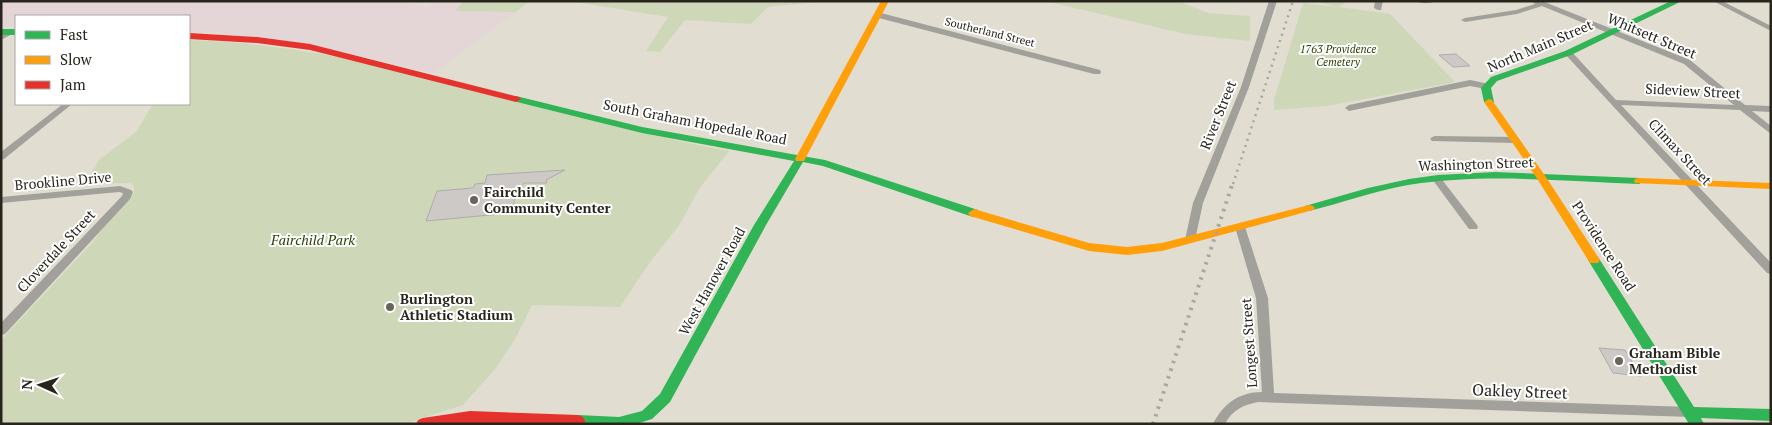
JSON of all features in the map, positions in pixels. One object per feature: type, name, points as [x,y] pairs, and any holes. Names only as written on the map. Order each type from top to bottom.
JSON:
[{"type":"street","name":"West Hanover Road","points":[[423,424],[470,416],[612,423],[638,419],[654,410],[665,398],[742,257],[801,157],[886,1]]},
{"type":"street","name":"River Street","points":[[1190,240],[1198,202],[1245,87],[1274,1]]},
{"type":"street","points":[[1419,1],[1432,1]]},
{"type":"street","name":"North Main Street","points":[[1349,108],[1470,83],[1486,86],[1511,71],[1568,53],[1678,1]]},
{"type":"street","points":[[1716,1],[1771,29]]},
{"type":"street","points":[[1465,20],[1517,12],[1538,2]]},
{"type":"street","name":"Whitsett Street","points":[[1538,2],[1692,65],[1771,131]]},
{"type":"street","name":"Southerland Street","points":[[878,15],[1096,72]]},
{"type":"street","points":[[1,38],[10,32]]},
{"type":"street","name":"South Graham Hopedale Road","points":[[190,36],[257,40],[310,47],[642,130],[801,157],[851,170],[995,220],[1089,247],[1139,251],[1190,240]]},
{"type":"street","name":"Climax Street","points":[[1568,53],[1771,270]]},
{"type":"street","name":"Providence Road","points":[[1486,86],[1488,101],[1541,177],[1697,424]]},
{"type":"street","name":"Sideview Street","points":[[1614,102],[1771,109]]},
{"type":"street","points":[[1,157],[67,105]]},
{"type":"street","points":[[1435,138],[1514,140]]},
{"type":"street","points":[[1514,176],[1525,170],[1525,156]]},
{"type":"street","name":"Washington Street","points":[[1190,240],[1408,182],[1437,179],[1514,176],[1771,186]]},
{"type":"street","points":[[1437,179],[1473,228]]},
{"type":"street","name":"Brookline Drive","points":[[1,200],[127,190]]},
{"type":"street","name":"Cloverdale Street","points":[[1,331],[127,197],[127,190]]},
{"type":"street","name":"Longest Street","points":[[1219,424],[1225,411],[1237,402],[1252,398],[1268,398],[1262,298],[1240,227]]},
{"type":"street","name":"Oakley Street","points":[[1268,398],[1771,415]]},
{"type":"shaded area","points":[[1,1],[399,1],[428,7],[435,1],[464,1],[456,11],[515,12],[434,73],[334,50],[221,33],[190,32],[190,15],[15,15],[15,27],[1,27]]},
{"type":"green space","points":[[464,1],[530,1],[515,12],[455,11]]},
{"type":"green space","points":[[569,1],[827,1],[768,7],[751,24],[685,20],[660,52],[646,51],[668,17]]},
{"type":"green space","points":[[1045,1],[1178,1],[1208,13],[1250,16],[1250,41],[1185,34]]},
{"type":"green space","name":"1763 Providence Cemetery","points":[[1314,1],[1348,1],[1339,7],[1390,14],[1455,82],[1327,106],[1274,110],[1274,100],[1303,3],[1337,7]]},
{"type":"green space","name":"Fairchild Park","points":[[190,40],[258,45],[326,55],[460,85],[662,137],[729,151],[699,189],[680,224],[650,262],[620,307],[532,305],[515,339],[496,368],[463,405],[404,424],[1,424],[1,340],[92,243],[108,221],[134,193],[134,186],[130,183],[85,184],[99,160],[137,131],[152,105],[190,105]]},
{"type":"green space","name":"Fairchild Park","points":[[72,105],[152,105],[71,106]]},
{"type":"building","points":[[1456,54],[1470,66],[1453,67],[1439,55]]},
{"type":"building","name":"Fairchild Community Center","points":[[565,170],[546,180],[547,183],[525,183],[518,188],[511,213],[426,221],[437,191],[473,188],[475,184],[485,183],[487,175]]},
{"type":"building","name":"Graham Bible Methodist","points":[[1599,348],[1625,350],[1641,376],[1613,373]]},
{"type":"railway","points":[[1233,184],[1293,1]]},
{"type":"railway","points":[[1153,424],[1233,182]]},
{"type":"traffic: fast","points":[[1489,102],[1486,88],[1494,79],[1568,53],[1678,1]]},
{"type":"traffic: fast","points":[[1,32],[15,32]]},
{"type":"traffic: fast","points":[[516,99],[642,130],[825,163],[974,213]]},
{"type":"traffic: fast","points":[[578,421],[619,423],[647,415],[665,398],[760,225],[800,159]]},
{"type":"traffic: fast","points":[[1309,208],[1384,187],[1438,178],[1524,176],[1639,181]]},
{"type":"traffic: fast","points":[[1594,260],[1697,424]]},
{"type":"traffic: fast","points":[[1690,412],[1771,415]]},
{"type":"traffic: slow","points":[[800,159],[885,1]]},
{"type":"traffic: slow","points":[[1489,102],[1541,177],[1594,260]]},
{"type":"traffic: slow","points":[[1639,181],[1771,186]]},
{"type":"traffic: slow","points":[[974,213],[1089,247],[1127,251],[1162,247],[1309,208]]},
{"type":"traffic: jam","points":[[190,36],[257,40],[310,47],[516,99]]},
{"type":"traffic: jam","points":[[423,424],[470,417],[578,421]]},
{"type":"place","name":"Fairchild Community Center","points":[[474,200]]},
{"type":"place","name":"Burlington Athletic Stadium","points":[[390,307]]},
{"type":"place","name":"Graham Bible Methodist","points":[[1619,361]]}]
